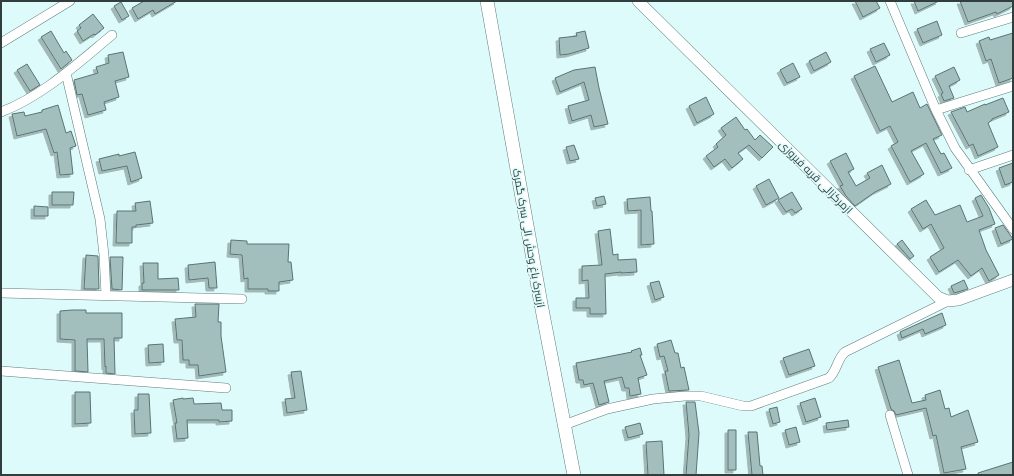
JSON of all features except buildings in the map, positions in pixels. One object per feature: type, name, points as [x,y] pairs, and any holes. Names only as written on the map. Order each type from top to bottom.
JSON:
[{"type":"main road","name":"ازسرک باغ وحش الی سرک گمرک","points":[[487,1],[541,304],[574,475]]},
{"type":"street","points":[[1,42],[70,1]]},
{"type":"street","name":"ازمرکزالی قریه فیروزی","points":[[638,1],[938,297],[948,302]]},
{"type":"street","points":[[890,1],[936,110],[954,148],[1012,226]]},
{"type":"street","points":[[961,33],[1013,17]]},
{"type":"street","points":[[1,112],[12,108],[55,82],[112,35]]},
{"type":"street","points":[[66,73],[100,218],[106,295]]},
{"type":"street","points":[[936,110],[1013,86]]},
{"type":"street","points":[[969,170],[1013,155]]},
{"type":"street","points":[[564,425],[607,409],[653,399],[701,396],[722,402],[742,406],[751,406],[829,378],[833,374],[839,358],[845,352],[948,302],[958,300],[1013,280]]},
{"type":"street","points":[[1,293],[242,299]]},
{"type":"street","points":[[1,371],[226,388]]},
{"type":"street","points":[[890,415],[908,475]]}]
